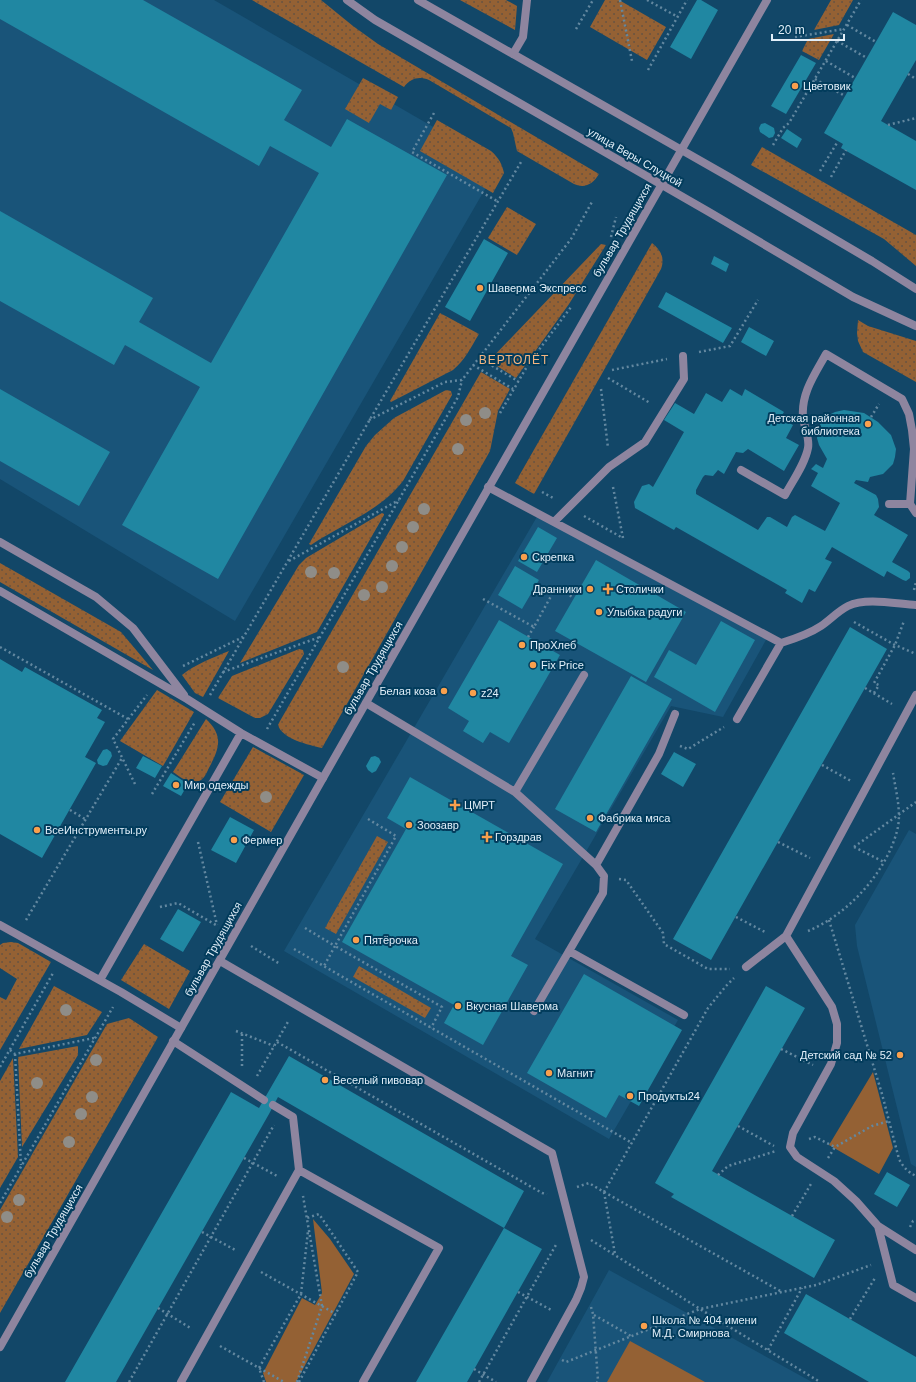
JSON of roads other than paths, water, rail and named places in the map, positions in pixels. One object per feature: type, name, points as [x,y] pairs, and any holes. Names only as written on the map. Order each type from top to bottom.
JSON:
[{"type":"street","name":"улица Веры Слуцкой","points":[[347,0],[375,20],[853,297],[916,326]]},
{"type":"street","points":[[418,0],[872,260],[916,289]]},
{"type":"street","points":[[513,54],[523,37],[527,0]]},
{"type":"street","name":"бульвар Трудящихся","points":[[0,1347],[173,1041],[220,961],[322,778],[767,0]]},
{"type":"street","points":[[741,470],[785,495],[805,459],[809,446],[803,418],[803,402],[807,388],[826,354],[902,399],[909,414],[912,430],[914,449],[910,504],[916,513]]},
{"type":"street","points":[[554,522],[610,467],[644,442],[684,379],[683,356]]},
{"type":"street","points":[[488,487],[781,643]]},
{"type":"street","points":[[889,504],[910,504]]},
{"type":"street","points":[[0,542],[96,597],[133,628],[187,699]]},
{"type":"street","points":[[0,591],[187,699],[241,733],[322,778]]},
{"type":"street","points":[[737,719],[781,643],[801,637],[819,627],[838,612],[849,606],[862,602],[913,605]]},
{"type":"street","points":[[515,792],[584,675]]},
{"type":"street","points":[[746,967],[786,936],[906,711],[916,695]]},
{"type":"street","points":[[366,703],[515,792],[596,865],[604,876],[603,893],[534,1011]]},
{"type":"street","points":[[596,865],[659,754],[675,714]]},
{"type":"street","points":[[100,980],[241,733]]},
{"type":"street","points":[[0,925],[100,980],[181,1028]]},
{"type":"street","points":[[786,936],[832,1008],[837,1024],[837,1042],[831,1064],[793,1133],[790,1147],[798,1157],[834,1181],[856,1201],[878,1226],[916,1250]]},
{"type":"street","points":[[569,951],[684,1015]]},
{"type":"street","points":[[220,961],[552,1153],[584,1277],[576,1300],[530,1382]]},
{"type":"street","points":[[173,1041],[264,1100]]},
{"type":"street","points":[[181,1382],[299,1170],[293,1117],[273,1105]]},
{"type":"street","points":[[299,1170],[439,1248],[363,1382]]},
{"type":"street","points":[[878,1226],[893,1285],[916,1298]]},
{"type":"place","name":"Цветовик","points":[[795,86]]},
{"type":"place","name":"Шаверма Экспресс","points":[[480,288]]},
{"type":"place","name":"Детская районная библиотека","points":[[868,424]]},
{"type":"place","name":"Скрепка","points":[[524,557]]},
{"type":"place","name":"Дранники","points":[[590,589]]},
{"type":"place","name":"Столички","points":[[608,589]]},
{"type":"place","name":"Улыбка радуги","points":[[599,612]]},
{"type":"place","name":"ПроХлеб","points":[[522,645]]},
{"type":"place","name":"Fix Price","points":[[533,665]]},
{"type":"place","name":"Белая коза","points":[[444,691]]},
{"type":"place","name":"z24","points":[[473,693]]},
{"type":"place","name":"Мир одежды","points":[[176,785]]},
{"type":"place","name":"ЦМРТ","points":[[455,805]]},
{"type":"place","name":"Фабрика мяса","points":[[590,818]]},
{"type":"place","name":"Зоозавр","points":[[409,825]]},
{"type":"place","name":"ВсеИнструменты.ру","points":[[37,830]]},
{"type":"place","name":"Горздрав","points":[[487,837]]},
{"type":"place","name":"Фермер","points":[[234,840]]},
{"type":"place","name":"Пятёрочка","points":[[356,940]]},
{"type":"place","name":"Вкусная Шаверма","points":[[458,1006]]},
{"type":"place","name":"Детский сад № 52","points":[[900,1055]]},
{"type":"place","name":"Магнит","points":[[549,1073]]},
{"type":"place","name":"Веселый пивовар","points":[[325,1080]]},
{"type":"place","name":"Продукты24","points":[[630,1096]]},
{"type":"place","name":"Школа № 404 имени М.Д. Смирнова","points":[[644,1326]]},
{"type":"district","name":"ВЕРТОЛЁТ","points":[[514,360]]}]
